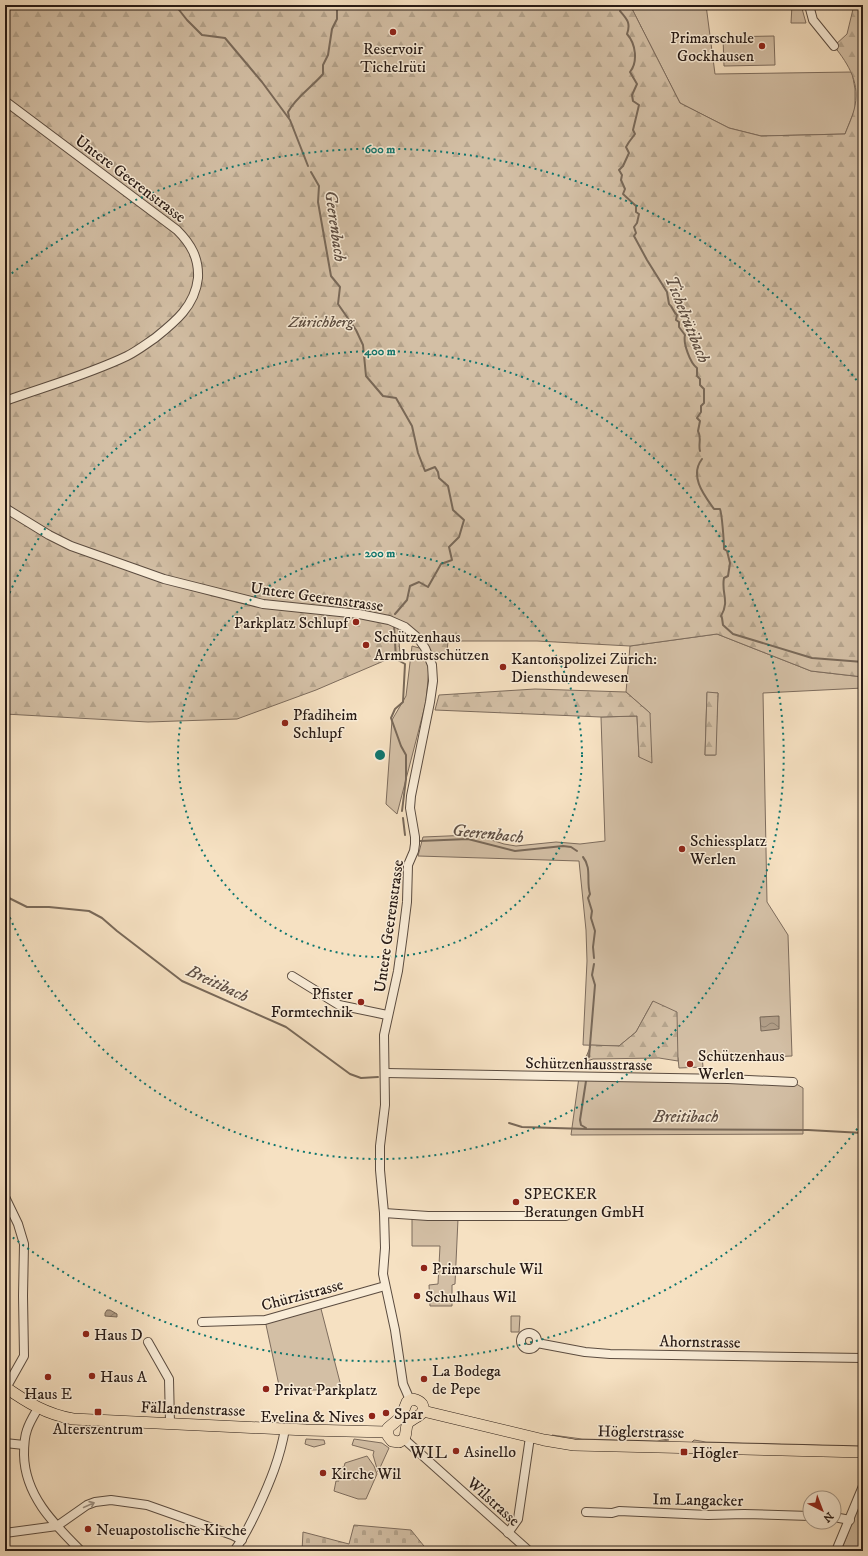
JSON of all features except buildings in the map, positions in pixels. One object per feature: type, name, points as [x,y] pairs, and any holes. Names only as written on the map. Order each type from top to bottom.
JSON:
[{"type":"main road","name":"Fällandenstrasse","points":[[5,1387],[48,1413],[74,1419],[249,1426],[285,1429],[388,1432]]},
{"type":"main road","points":[[410,1400],[420,1402],[423,1406],[423,1411],[407,1425],[404,1439],[399,1442],[392,1441],[389,1438],[388,1432],[390,1426],[401,1417],[405,1404],[410,1400]]},
{"type":"main road","name":"Höglerstrasse","points":[[423,1411],[557,1443],[584,1446],[863,1452]]},
{"type":"street","points":[[809,5],[813,20],[834,46]]},
{"type":"street","name":"Untere Geerenstrasse","points":[[5,101],[177,230],[187,241],[194,254],[198,273],[195,292],[184,312],[171,325],[143,347],[108,365],[5,401]]},
{"type":"street","name":"Untere Geerenstrasse","points":[[5,508],[49,535],[71,546],[164,579],[263,604],[359,614],[389,620],[405,627],[418,638],[425,648],[430,660],[434,681],[411,796],[410,808],[415,844],[414,851],[408,865],[407,902],[398,971],[387,1015],[384,1035],[386,1073],[385,1105],[380,1146],[380,1170],[384,1213],[385,1248],[383,1268],[385,1286],[395,1330],[403,1384],[410,1400]]},
{"type":"street","name":"Untere Geerenstrasse","points":[[292,976],[339,1005],[387,1015]]},
{"type":"street","name":"Schützenhausstrasse","points":[[386,1073],[728,1079],[793,1082]]},
{"type":"street","points":[[5,1197],[18,1224],[24,1244],[24,1356],[5,1387]]},
{"type":"street","points":[[384,1213],[428,1216],[566,1216]]},
{"type":"street","name":"Chürzistrasse","points":[[202,1322],[265,1320],[385,1286]]},
{"type":"street","points":[[148,1342],[169,1379],[170,1423]]},
{"type":"street","name":"Ahornstrasse","points":[[538,1342],[585,1352],[610,1354],[863,1358]]},
{"type":"street","points":[[38,1408],[27,1430],[24,1445],[26,1470],[31,1486],[42,1508],[81,1551]]},
{"type":"street","points":[[234,1551],[242,1540],[271,1479],[278,1461],[285,1429]]},
{"type":"street","points":[[508,1532],[518,1519],[530,1437]]},
{"type":"street","name":"Wilstrasse","points":[[404,1439],[529,1551]]},
{"type":"street","points":[[5,1443],[24,1445]]},
{"type":"street","points":[[836,1551],[863,1486]]},
{"type":"street","points":[[5,1533],[57,1526],[87,1505],[95,1502],[111,1500],[147,1505],[232,1535],[242,1540]]},
{"type":"street","name":"Im Langacker","points":[[586,1512],[612,1513],[619,1511],[708,1515],[744,1514],[802,1516]]},
{"type":"street","points":[[842,1518],[850,1520]]},
{"type":"green space","name":"Zürichberg","points":[[5,5],[630,5],[680,103],[729,128],[761,136],[845,134],[856,101],[855,83],[849,68],[834,46],[847,34],[854,5],[863,5],[863,677],[811,671],[717,634],[630,646],[537,641],[448,641],[447,653],[428,653],[408,634],[398,628],[400,654],[316,690],[237,719],[148,722],[5,714]]},
{"type":"green space","points":[[630,5],[706,5],[715,74],[852,72],[855,89],[855,109],[845,134],[761,136],[729,128],[680,103]]},
{"type":"green space","points":[[792,5],[801,5],[806,23],[791,23]]},
{"type":"green space","points":[[774,36],[775,65],[724,66],[723,37]]},
{"type":"green space","points":[[717,634],[811,671],[863,677],[863,688],[763,693],[767,902],[788,935],[792,1056],[711,1059],[711,1056],[702,1056],[703,1067],[679,1068],[678,1058],[653,1001],[636,1032],[619,1046],[583,1045],[587,961],[586,930],[579,861],[418,856],[423,837],[471,835],[516,846],[556,842],[580,844],[605,841],[601,717],[637,716],[639,757],[650,713],[626,692],[630,646]],"holes":[[[707,693],[718,693],[715,755],[705,755]]]},
{"type":"green space","points":[[412,646],[423,649],[429,668],[426,702],[397,814],[386,804],[392,720],[406,696]]},
{"type":"green space","points":[[535,689],[626,692],[650,713],[652,763],[639,757],[637,716],[601,717],[435,710],[439,695]]},
{"type":"green space","points":[[707,692],[718,693],[716,755],[705,755]]},
{"type":"green space","points":[[653,1001],[677,1012],[678,1061],[659,1058],[593,1059],[584,1062],[591,1045],[619,1046],[636,1032]]},
{"type":"green space","points":[[579,1077],[793,1082],[803,1088],[803,1134],[571,1135]]},
{"type":"green space","points":[[412,1217],[458,1219],[455,1284],[452,1285],[452,1306],[430,1306],[429,1285],[438,1284],[440,1246],[412,1246]]},
{"type":"green space","points":[[320,1305],[342,1390],[280,1390],[265,1320]]},
{"type":"green space","points":[[511,1316],[520,1316],[519,1332],[511,1332]]},
{"type":"green space","points":[[552,1435],[582,1439],[669,1440],[657,1442],[582,1441],[552,1437]]},
{"type":"green space","points":[[306,1439],[324,1440],[325,1444],[314,1447],[305,1444]]},
{"type":"green space","points":[[354,1439],[382,1443],[389,1448],[378,1472],[373,1455],[374,1451],[352,1445]]},
{"type":"green space","points":[[694,1440],[706,1442],[863,1446],[863,1448],[703,1444],[692,1442]]},
{"type":"green space","points":[[367,1456],[374,1466],[377,1474],[366,1499],[358,1499],[334,1491],[336,1481],[339,1481],[335,1469],[344,1467],[345,1463]]},
{"type":"green space","points":[[863,1495],[863,1551],[841,1551]]},
{"type":"green space","points":[[354,1525],[411,1530],[428,1551],[302,1551],[303,1532],[349,1544]]},
{"type":"water","points":[[779,1016],[779,1029],[761,1031],[760,1017]]},
{"type":"water","points":[[107,1310],[117,1314],[117,1317],[105,1316]]},
{"type":"waterway","name":"Geerenbach","points":[[167,5],[176,6],[202,35],[225,38],[262,82],[290,120],[308,166]]},
{"type":"waterway","points":[[289,117],[288,112],[291,107],[323,74],[323,65],[328,55],[332,29],[337,19],[337,8],[339,5]]},
{"type":"waterway","name":"Tichelrütibach","points":[[620,11],[628,21],[629,27],[627,34],[634,48],[635,58],[633,68],[630,72],[637,84],[632,95],[633,101],[639,105],[633,130],[635,134],[626,147],[629,153],[623,166],[619,170],[622,175],[621,180],[625,189],[623,194],[636,206],[636,212],[639,214],[637,223],[634,227],[636,233],[634,236],[667,292],[669,304],[677,315],[676,320],[679,322],[679,327],[685,335],[685,343],[688,353],[692,362],[697,368],[697,376],[700,379],[700,385],[704,389],[704,403],[701,406],[701,412],[697,418],[700,421],[698,431],[700,436],[700,451]]},
{"type":"waterway","name":"Geerenbach","points":[[311,172],[319,186],[318,202],[331,276],[340,287],[338,304],[356,330],[363,345],[366,376],[383,396],[396,398],[412,426],[418,453],[425,471],[435,467],[439,478],[448,486],[453,510],[464,520],[459,537],[449,547],[452,560],[441,564],[428,587],[419,582],[410,586],[407,600],[395,614]]},
{"type":"waterway","name":"Tichelrütibach","points":[[702,459],[698,465],[697,479],[702,492],[714,509],[720,509],[724,549],[727,551],[730,563],[728,576],[724,578],[723,583],[725,601],[724,611],[721,616],[723,625],[733,634],[812,658],[863,662]]},
{"type":"waterway","name":"Geerenbach","points":[[394,625],[396,659],[405,664],[403,702],[395,709],[391,718],[401,746],[406,755],[406,779],[402,811]]},
{"type":"waterway","name":"Geerenbach","points":[[403,818],[405,835]]},
{"type":"waterway","name":"Geerenbach","points":[[420,841],[468,839],[515,851],[563,846],[571,847],[577,851]]},
{"type":"waterway","name":"Geerenbach","points":[[583,857],[586,861],[588,870],[590,894],[588,898],[592,911],[591,918],[595,931],[593,947],[594,958]]},
{"type":"waterway","name":"Breitibach","points":[[5,896],[27,907],[49,907],[89,911],[102,918],[182,981],[286,1027],[350,1074],[361,1078],[378,1077]]},
{"type":"waterway","name":"Geerenbach","points":[[589,1057],[595,985],[592,975],[594,964]]},
{"type":"waterway","name":"Geerenbach","points":[[586,1081],[580,1120],[581,1125],[586,1128]]},
{"type":"waterway","name":"Breitibach","points":[[509,1123],[522,1127],[587,1129],[808,1130],[863,1133]]},
{"type":"place","name":"Reservoir Tichelrüti","points":[[393,32]]},
{"type":"place","name":"Primarschule Gockhausen","points":[[762,46]]},
{"type":"place","name":"Parkplatz Schlupf","points":[[356,622]]},
{"type":"place","name":"Schützenhaus Armbrustschützen","points":[[366,645]]},
{"type":"place","name":"Kantonspolizei Zürich: Diensthundewesen","points":[[503,667]]},
{"type":"place","name":"Pfadiheim Schlupf","points":[[285,723]]},
{"type":"place","name":"Schiessplatz Werlen","points":[[682,849]]},
{"type":"place","name":"Pfister Formtechnik","points":[[361,1002]]},
{"type":"place","name":"Schützenhaus Werlen","points":[[690,1064]]},
{"type":"place","name":"SPECKER Beratungen GmbH","points":[[516,1202]]},
{"type":"place","name":"Primarschule Wil","points":[[424,1268]]},
{"type":"place","name":"Schulhaus Wil","points":[[417,1296]]},
{"type":"place","name":"Haus D","points":[[86,1334]]},
{"type":"place","name":"Haus A","points":[[92,1376]]},
{"type":"place","name":"Haus E","points":[[48,1377]]},
{"type":"place","name":"La Bodega de Pepe","points":[[424,1379]]},
{"type":"place","name":"Privat Parkplatz","points":[[266,1389]]},
{"type":"place","name":"Alterszentrum","points":[[98,1412]]},
{"type":"place","name":"Spar","points":[[386,1413]]},
{"type":"place","name":"Evelina & Nives","points":[[372,1416]]},
{"type":"place","name":"Asinello","points":[[456,1451]]},
{"type":"place","name":"Högler","points":[[684,1452]]},
{"type":"place","name":"Kirche Wil","points":[[323,1473]]},
{"type":"place","name":"Neuapostolische Kirche","points":[[88,1529]]},
{"type":"district","name":"WIL","points":[[429,1452]]}]
